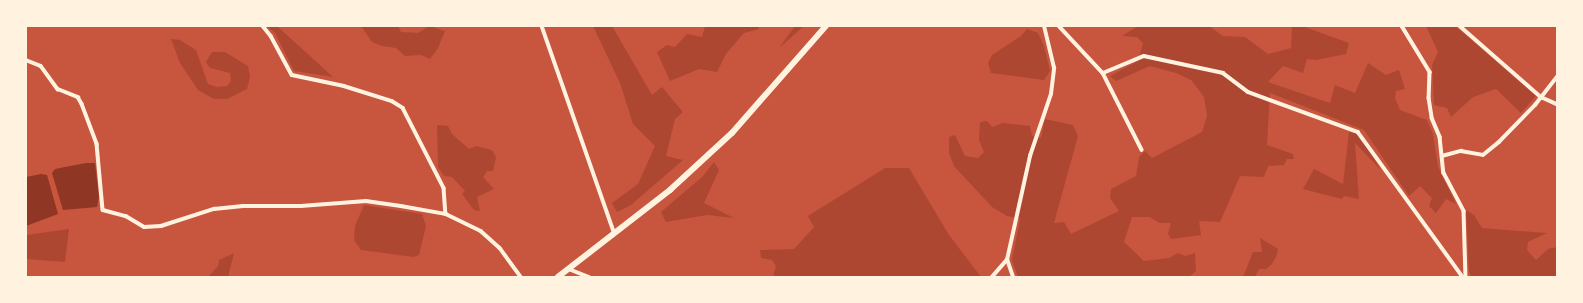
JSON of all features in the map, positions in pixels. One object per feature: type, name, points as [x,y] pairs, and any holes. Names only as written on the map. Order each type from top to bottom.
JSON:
[{"type":"main road","points":[[558,277],[670,190],[732,133],[826,26]]},
{"type":"street","points":[[263,26],[271,36],[292,75],[344,86],[392,101],[403,108],[444,188],[446,214]]},
{"type":"street","points":[[542,26],[614,232]]},
{"type":"street","points":[[992,277],[1007,260],[1030,156],[1051,94],[1054,68],[1044,26]]},
{"type":"street","points":[[1059,26],[1103,73],[1142,150]]},
{"type":"street","points":[[1402,26],[1430,72],[1429,98],[1432,118],[1440,137],[1444,173],[1464,211],[1464,277]]},
{"type":"street","points":[[1460,26],[1542,97],[1557,104]]},
{"type":"street","points":[[1103,73],[1144,56],[1223,73],[1248,92],[1358,132],[1464,277]]},
{"type":"street","points":[[26,60],[41,66],[58,89],[78,97],[82,104],[97,144],[103,210],[126,216],[144,227],[161,226],[214,209],[243,206],[301,206],[366,201],[446,214],[481,231],[500,248],[521,277]]},
{"type":"street","points":[[1442,156],[1461,151],[1483,155],[1499,142],[1542,97],[1557,77]]},
{"type":"street","points":[[1007,260],[1013,277]]},
{"type":"street","points":[[569,269],[589,277]]},
{"type":"shaded area","points":[[267,26],[277,26],[333,77],[294,71],[275,33]]},
{"type":"shaded area","points":[[361,26],[398,26],[401,32],[418,33],[429,26],[445,31],[438,48],[430,59],[421,55],[405,56],[396,48],[382,46],[372,42]]},
{"type":"shaded area","points":[[593,26],[612,26],[652,95],[662,87],[683,112],[675,119],[666,156],[683,160],[631,205],[617,212],[612,203],[638,184],[655,146],[633,124],[620,83]]},
{"type":"shaded area","points":[[705,26],[758,26],[759,29],[744,33],[726,54],[717,72],[699,69],[670,81],[657,52],[667,45],[675,47],[687,34],[702,37]]},
{"type":"shaded area","points":[[795,26],[804,26],[779,48]]},
{"type":"shaded area","points":[[1138,26],[1209,26],[1223,36],[1245,37],[1268,54],[1291,48],[1292,26],[1302,26],[1349,43],[1346,54],[1316,60],[1307,59],[1303,73],[1283,66],[1268,82],[1330,103],[1335,85],[1355,93],[1368,63],[1386,75],[1399,70],[1405,89],[1396,91],[1395,98],[1400,110],[1427,120],[1433,134],[1438,167],[1456,204],[1446,199],[1436,213],[1429,206],[1432,198],[1420,186],[1409,196],[1364,130],[1270,93],[1267,145],[1293,154],[1294,159],[1287,159],[1284,165],[1268,166],[1264,177],[1240,176],[1220,222],[1199,221],[1201,235],[1171,239],[1168,234],[1171,223],[1160,223],[1149,217],[1132,217],[1124,242],[1144,261],[1169,258],[1178,253],[1185,256],[1195,253],[1196,271],[1189,277],[1018,277],[1012,260],[1020,219],[1007,216],[992,207],[954,166],[949,153],[949,137],[955,135],[965,156],[978,158],[984,152],[979,140],[980,122],[987,121],[992,127],[1003,123],[1030,126],[1032,136],[1041,138],[1045,119],[1073,125],[1078,136],[1054,223],[1064,222],[1071,234],[1119,211],[1110,198],[1111,189],[1136,176],[1139,157],[1145,151],[1152,158],[1202,132],[1207,116],[1204,97],[1191,80],[1176,73],[1150,66],[1116,81],[1110,76],[1138,61],[1143,43],[1137,37],[1122,36]]},
{"type":"shaded area","points":[[1426,26],[1455,26],[1536,96],[1521,113],[1496,89],[1473,97],[1451,117],[1447,108],[1434,105],[1432,65],[1438,52]]},
{"type":"shaded area","points":[[1027,29],[1038,33],[1044,46],[1050,71],[1044,80],[991,73],[988,63],[992,55],[1021,36]]},
{"type":"shaded area","points":[[171,39],[180,40],[196,50],[208,84],[217,87],[227,86],[231,81],[230,73],[210,68],[206,62],[212,52],[225,52],[248,66],[250,77],[247,89],[227,99],[214,99],[198,90],[180,63]]},
{"type":"shaded area","points":[[437,125],[448,126],[452,134],[469,149],[476,146],[492,150],[496,157],[493,171],[487,171],[483,177],[494,189],[477,197],[480,211],[474,210],[462,194],[465,191],[452,177],[444,176],[438,167]]},
{"type":"shaded area","points":[[1349,132],[1358,133],[1381,170],[1355,143],[1359,199],[1344,196],[1342,199],[1303,189],[1314,169],[1343,184]]},
{"type":"shaded area","points":[[714,162],[719,170],[704,203],[734,218],[707,215],[666,222],[661,212],[703,176]]},
{"type":"shaded area","points":[[86,163],[95,163],[99,197],[97,207],[63,210],[52,173],[55,169]]},
{"type":"shaded area","points":[[885,168],[909,168],[949,235],[981,277],[773,277],[776,266],[772,260],[761,258],[760,250],[794,249],[814,227],[808,216]]},
{"type":"shaded area","points":[[41,174],[47,175],[58,214],[26,226],[26,177]]},
{"type":"shaded area","points":[[364,205],[422,214],[426,226],[419,255],[414,257],[361,250],[354,240],[355,226]]},
{"type":"shaded area","points":[[1466,210],[1474,215],[1482,228],[1547,233],[1528,242],[1527,250],[1536,260],[1548,249],[1557,247],[1557,277],[1472,277],[1469,272]]},
{"type":"shaded area","points":[[69,229],[65,262],[26,259],[26,235]]},
{"type":"shaded area","points":[[1260,238],[1278,249],[1277,255],[1272,264],[1266,269],[1259,269],[1255,277],[1243,277],[1253,252],[1262,252]]},
{"type":"shaded area","points":[[234,253],[228,277],[208,277],[218,266],[219,260]]}]
